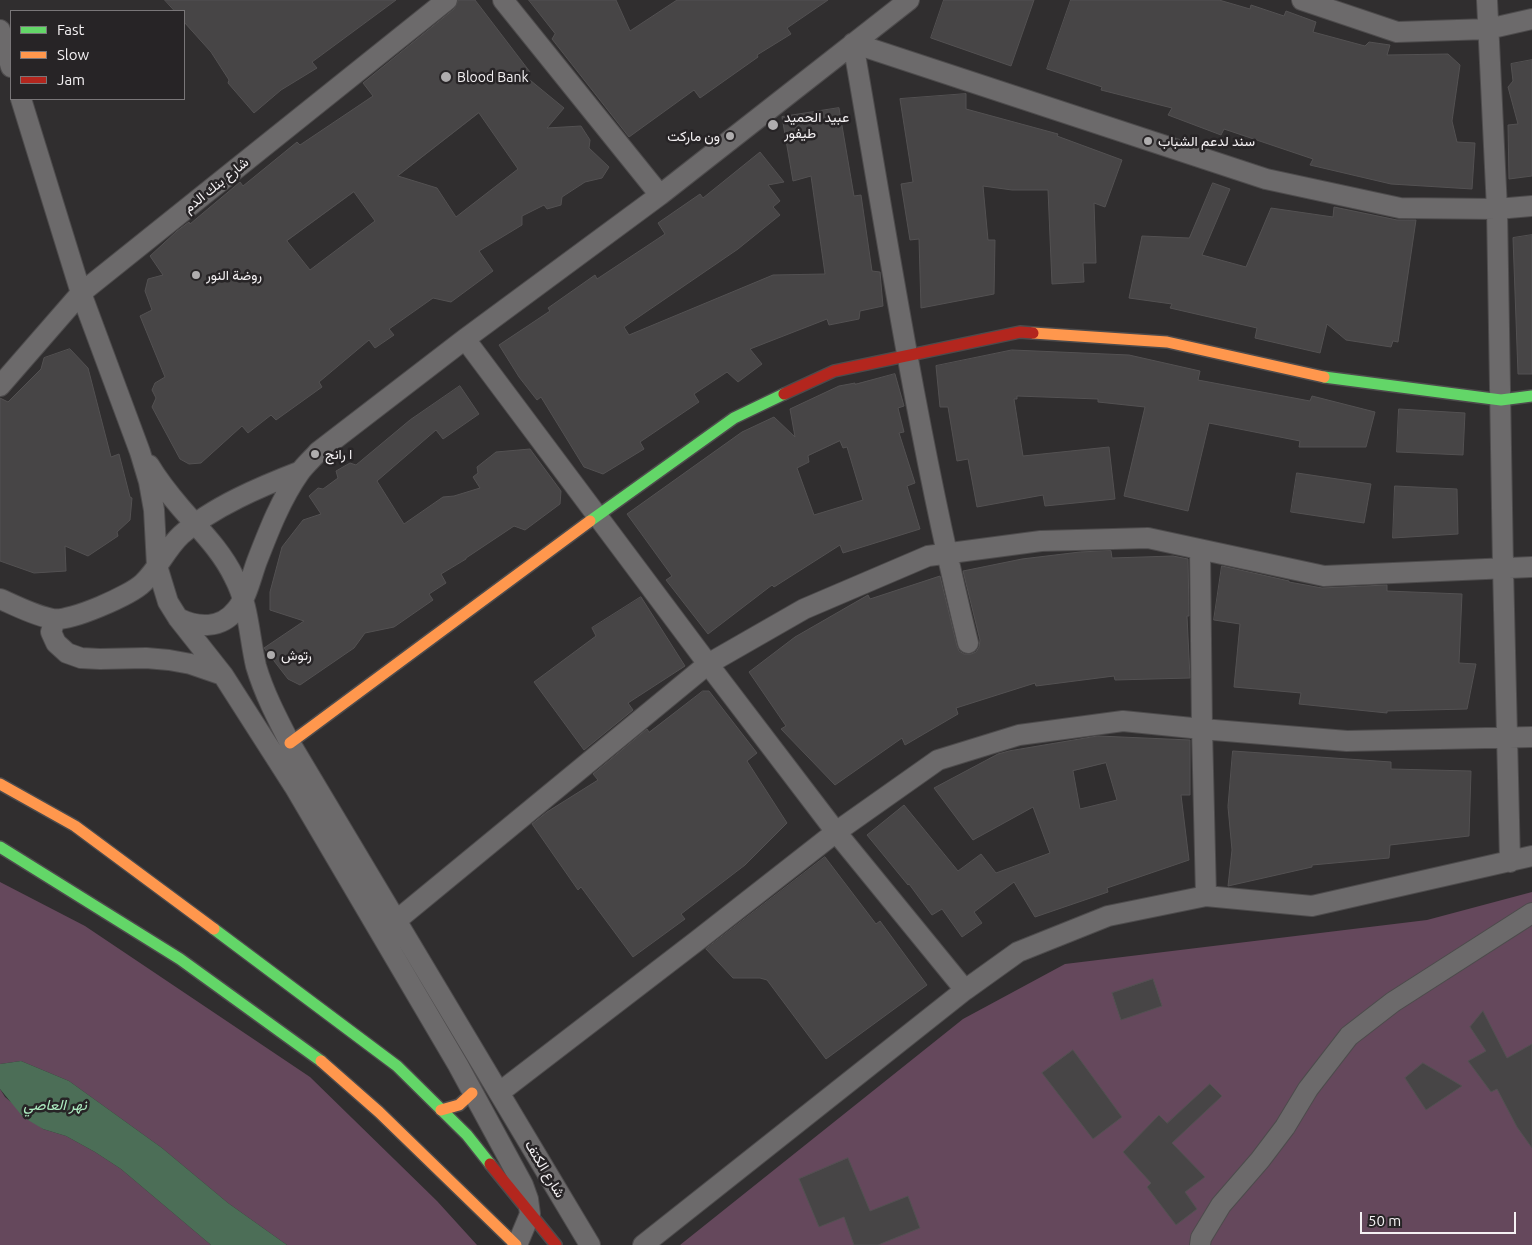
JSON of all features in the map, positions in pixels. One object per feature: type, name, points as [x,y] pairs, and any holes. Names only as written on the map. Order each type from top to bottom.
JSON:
[{"type":"main road","points":[[290,743],[597,516],[734,418],[834,371],[1020,332],[1167,342],[1330,378],[1501,400],[1532,396]]},
{"type":"main road","points":[[0,784],[83,832],[397,1066],[467,1135],[556,1245]]},
{"type":"main road","points":[[0,847],[180,959],[317,1057],[379,1112],[516,1245]]},
{"type":"main road","points":[[442,1110],[462,1104],[472,1093]]},
{"type":"street","points":[[503,0],[660,195]]},
{"type":"street","points":[[178,618],[190,624],[203,626],[216,624],[228,619],[237,610],[283,500],[300,471],[318,452],[464,339],[660,195],[909,0]]},
{"type":"street","points":[[1302,0],[1397,32],[1488,29],[1532,19]]},
{"type":"street","points":[[1487,0],[1497,209],[1510,862]]},
{"type":"street","name":"شارع بنك الدم","points":[[0,386],[81,293],[435,4]]},
{"type":"street","points":[[0,30],[10,64]]},
{"type":"street","points":[[853,44],[1266,179],[1400,208],[1497,209],[1532,206]]},
{"type":"street","points":[[853,44],[907,356],[946,553],[968,643]]},
{"type":"street","points":[[21,100],[81,293],[140,452],[149,482],[154,510],[157,566],[168,602],[178,618],[223,675],[294,786],[458,1065],[523,1185],[528,1199],[530,1214],[516,1245]]},
{"type":"street","points":[[464,339],[836,832],[965,990]]},
{"type":"street","points":[[140,452],[167,491],[211,540],[224,558],[243,598]]},
{"type":"street","points":[[0,599],[27,611],[55,620],[75,615],[125,596],[143,583],[168,550],[196,524],[259,488],[300,471]]},
{"type":"street","points":[[397,920],[708,664],[804,609],[928,556],[1041,541],[1148,538],[1324,576],[1532,567]]},
{"type":"street","points":[[1200,550],[1206,896]]},
{"type":"street","name":"شارع الكتف","points":[[243,598],[256,665],[262,685],[290,743],[590,1245]]},
{"type":"street","points":[[55,620],[51,632],[56,643],[67,653],[81,658],[169,660],[191,664],[223,675]]},
{"type":"street","points":[[500,1092],[836,832],[938,760],[1019,735],[1124,721],[1347,741],[1532,737]]},
{"type":"street","points":[[643,1245],[965,990],[1018,952],[1108,916],[1206,896],[1312,906],[1532,856]]},
{"type":"street","points":[[1200,1245],[1201,1238],[1221,1205],[1260,1160],[1285,1127],[1308,1089],[1349,1036],[1393,1002],[1532,913]]},
{"type":"shaded area","points":[[0,882],[85,926],[310,1077],[437,1201],[477,1245],[287,1245],[228,1203],[162,1148],[69,1081],[21,1061],[0,1064]]},
{"type":"shaded area","points":[[1532,892],[1532,1245],[680,1245],[963,1019],[1065,964],[1427,920]]},
{"type":"shaded area","points":[[0,1089],[5,1097],[43,1129],[66,1136],[121,1169],[211,1245],[0,1245]]},
{"type":"water","name":"نهر العاصي","points":[[21,1061],[69,1081],[162,1148],[228,1203],[287,1245],[211,1245],[121,1169],[66,1136],[43,1129],[23,1117],[0,1089],[0,1064]]},
{"type":"building","points":[[165,0],[396,0],[312,62],[317,68],[281,90],[254,113],[228,83],[229,80],[211,52],[185,23],[185,10],[174,10]]},
{"type":"building","points":[[459,0],[475,0],[530,72],[525,76],[564,108],[547,128],[581,126],[590,140],[589,148],[609,167],[602,178],[585,182],[562,197],[561,205],[547,209],[544,205],[522,216],[522,225],[479,251],[493,271],[451,302],[433,298],[389,329],[394,335],[375,348],[369,340],[319,382],[322,387],[276,420],[271,415],[248,433],[242,426],[201,463],[189,464],[180,459],[152,407],[156,398],[152,390],[155,383],[165,377],[140,316],[152,310],[145,291],[148,279],[163,275],[150,256],[177,231],[189,222],[190,224],[240,182],[243,186],[297,142],[300,145],[373,96],[363,83],[454,9]],"holes":[[[479,113],[518,169],[456,217],[437,188],[398,176]],[[354,192],[375,221],[310,270],[287,241]]]},
{"type":"building","points":[[529,0],[616,0],[630,31],[677,0],[828,0],[787,28],[791,34],[757,55],[758,57],[700,98],[694,90],[629,137],[552,39],[555,34]]},
{"type":"building","points":[[944,0],[1034,0],[1011,66],[931,38]]},
{"type":"building","points":[[1071,0],[1219,0],[1250,9],[1251,5],[1284,16],[1286,11],[1316,22],[1313,32],[1365,46],[1369,42],[1390,45],[1387,55],[1448,54],[1460,65],[1452,121],[1457,142],[1475,143],[1472,189],[1391,184],[1310,165],[1313,159],[1224,129],[1221,135],[1168,115],[1172,108],[1101,90],[1102,87],[1047,69]]},
{"type":"building","points":[[1532,60],[1532,176],[1509,179],[1508,125],[1518,124],[1508,87],[1513,81],[1511,64]]},
{"type":"building","points":[[966,94],[966,109],[1058,134],[1057,136],[1122,160],[1105,207],[1094,203],[1096,263],[1083,263],[1084,282],[1052,284],[1048,190],[1012,190],[983,186],[988,240],[995,240],[994,294],[921,308],[919,239],[910,240],[901,184],[913,182],[900,99]]},
{"type":"building","points":[[839,108],[854,196],[861,195],[872,271],[880,272],[883,306],[860,311],[859,319],[829,325],[827,319],[750,349],[762,364],[738,382],[727,372],[694,394],[699,402],[640,442],[644,449],[603,474],[584,467],[541,397],[537,400],[519,377],[499,345],[550,311],[548,308],[595,275],[597,279],[665,234],[658,223],[700,194],[703,198],[760,152],[784,182],[768,185],[780,201],[773,207],[780,215],[738,249],[624,327],[629,335],[773,275],[825,274],[811,176],[793,181],[782,117]]},
{"type":"building","points":[[1213,183],[1230,189],[1202,255],[1246,267],[1271,208],[1333,217],[1334,207],[1397,220],[1416,220],[1398,342],[1393,341],[1391,347],[1346,340],[1327,324],[1320,353],[1255,338],[1257,328],[1170,308],[1172,304],[1129,298],[1142,236],[1189,238]]},
{"type":"building","points":[[1532,235],[1532,374],[1518,374],[1513,238]]},
{"type":"building","points":[[70,349],[88,368],[111,457],[119,454],[130,497],[132,498],[130,520],[117,532],[118,536],[88,556],[65,546],[66,571],[34,573],[0,561],[0,398],[8,402],[41,369],[44,358]]},
{"type":"building","points":[[1012,350],[1129,355],[1200,371],[1198,380],[1310,401],[1312,396],[1375,412],[1366,447],[1299,447],[1300,441],[1209,423],[1188,511],[1124,496],[1145,407],[1098,402],[1098,399],[1017,396],[1017,399],[1014,399],[1023,456],[1109,447],[1115,499],[1045,506],[1043,495],[977,507],[968,459],[957,461],[948,407],[940,407],[936,366]]},
{"type":"building","points":[[895,374],[904,406],[898,408],[904,432],[899,433],[915,483],[907,486],[920,529],[843,553],[840,545],[774,587],[772,585],[708,634],[666,580],[672,576],[627,514],[742,432],[774,417],[795,437],[790,409],[839,386]],"holes":[[[840,441],[843,448],[847,447],[863,500],[814,515],[797,468],[809,462],[808,456]]]},
{"type":"building","points":[[460,386],[479,414],[443,439],[436,430],[377,481],[404,524],[443,497],[454,496],[480,488],[473,477],[478,473],[477,467],[496,452],[530,449],[561,491],[560,504],[525,530],[514,526],[441,574],[446,583],[429,594],[433,600],[394,627],[365,633],[354,648],[300,685],[288,679],[264,648],[304,621],[270,610],[270,592],[282,547],[303,520],[321,514],[309,496],[318,488],[323,489],[338,478],[336,471],[350,463],[356,465],[410,420]]},
{"type":"building","points":[[1399,409],[1465,413],[1463,455],[1397,452]]},
{"type":"building","points":[[1297,473],[1371,484],[1364,523],[1291,512]]},
{"type":"building","points":[[1395,486],[1457,489],[1458,534],[1393,538]]},
{"type":"building","points":[[1111,551],[1112,558],[1173,556],[1188,559],[1189,616],[1187,616],[1190,678],[1115,680],[1114,676],[1036,686],[1035,683],[956,708],[958,714],[905,745],[902,738],[835,785],[781,729],[786,726],[749,672],[795,637],[868,595],[870,599],[940,576],[957,646],[959,651],[964,654],[971,654],[976,652],[980,640],[963,571],[1022,559],[1080,552]]},
{"type":"building","points":[[1222,566],[1322,588],[1387,585],[1387,591],[1462,594],[1459,663],[1476,664],[1467,709],[1387,711],[1387,713],[1299,704],[1301,693],[1234,687],[1240,624],[1214,620]]},
{"type":"building","points":[[641,597],[685,666],[628,703],[633,710],[584,750],[534,682],[596,636],[592,628]]},
{"type":"building","points":[[703,691],[709,691],[757,753],[747,761],[787,823],[745,865],[681,914],[685,919],[633,957],[581,887],[578,890],[532,824],[547,812],[598,780],[593,774],[647,729],[649,732]]},
{"type":"building","points":[[1098,736],[1190,740],[1190,795],[1181,795],[1189,860],[1107,888],[1108,892],[1035,917],[1014,882],[974,912],[982,923],[962,937],[942,909],[932,915],[909,884],[867,835],[904,805],[958,871],[981,854],[996,873],[1050,853],[1033,807],[973,840],[934,788],[998,754]],"holes":[[[1106,763],[1117,800],[1080,809],[1073,771]]]},
{"type":"building","points":[[1233,751],[1391,762],[1391,769],[1471,771],[1469,836],[1390,845],[1389,858],[1312,865],[1312,867],[1228,886],[1232,850],[1228,807]]},
{"type":"building","points":[[825,857],[876,924],[880,921],[927,985],[826,1059],[767,980],[760,978],[733,978],[706,949]]},
{"type":"building","points":[[1153,979],[1162,1006],[1121,1020],[1112,993]]},
{"type":"building","points":[[1483,1011],[1507,1058],[1532,1044],[1532,1148],[1517,1127],[1497,1089],[1491,1092],[1468,1061],[1486,1051],[1470,1027]]},
{"type":"building","points":[[1073,1050],[1122,1117],[1093,1139],[1042,1073]]},
{"type":"building","points":[[1423,1063],[1462,1086],[1426,1110],[1405,1078]]},
{"type":"building","points":[[1210,1084],[1222,1096],[1172,1143],[1205,1177],[1185,1192],[1197,1209],[1176,1225],[1147,1187],[1151,1183],[1123,1152],[1159,1115],[1167,1123]]},
{"type":"building","points":[[848,1158],[870,1211],[908,1196],[920,1228],[878,1245],[854,1245],[844,1217],[819,1227],[799,1179]]},
{"type":"traffic: fast","points":[[1324,377],[1501,400],[1532,396]]},
{"type":"traffic: fast","points":[[590,521],[734,418],[784,394]]},
{"type":"traffic: fast","points":[[0,847],[180,959],[321,1061]]},
{"type":"traffic: fast","points":[[214,929],[397,1066],[467,1135],[490,1164]]},
{"type":"traffic: slow","points":[[1033,333],[1167,342],[1324,377]]},
{"type":"traffic: slow","points":[[290,743],[590,521]]},
{"type":"traffic: slow","points":[[0,784],[75,826],[214,929]]},
{"type":"traffic: slow","points":[[321,1061],[379,1112],[516,1245]]},
{"type":"traffic: slow","points":[[441,1110],[459,1105],[472,1093]]},
{"type":"traffic: jam","points":[[784,394],[834,371],[1020,332],[1033,333]]},
{"type":"traffic: jam","points":[[490,1164],[556,1245]]},
{"type":"place","name":"Blood Bank","points":[[446,77]]},
{"type":"place","name":"عبيد الحميد طيفور","points":[[773,125]]},
{"type":"place","name":"ون ماركت","points":[[730,136]]},
{"type":"place","name":"سند لدعم الشباب","points":[[1148,141]]},
{"type":"place","name":"روضة النور","points":[[196,275]]},
{"type":"place","name":"ا رانج","points":[[315,454]]},
{"type":"place","name":"رتوش","points":[[271,655]]}]
